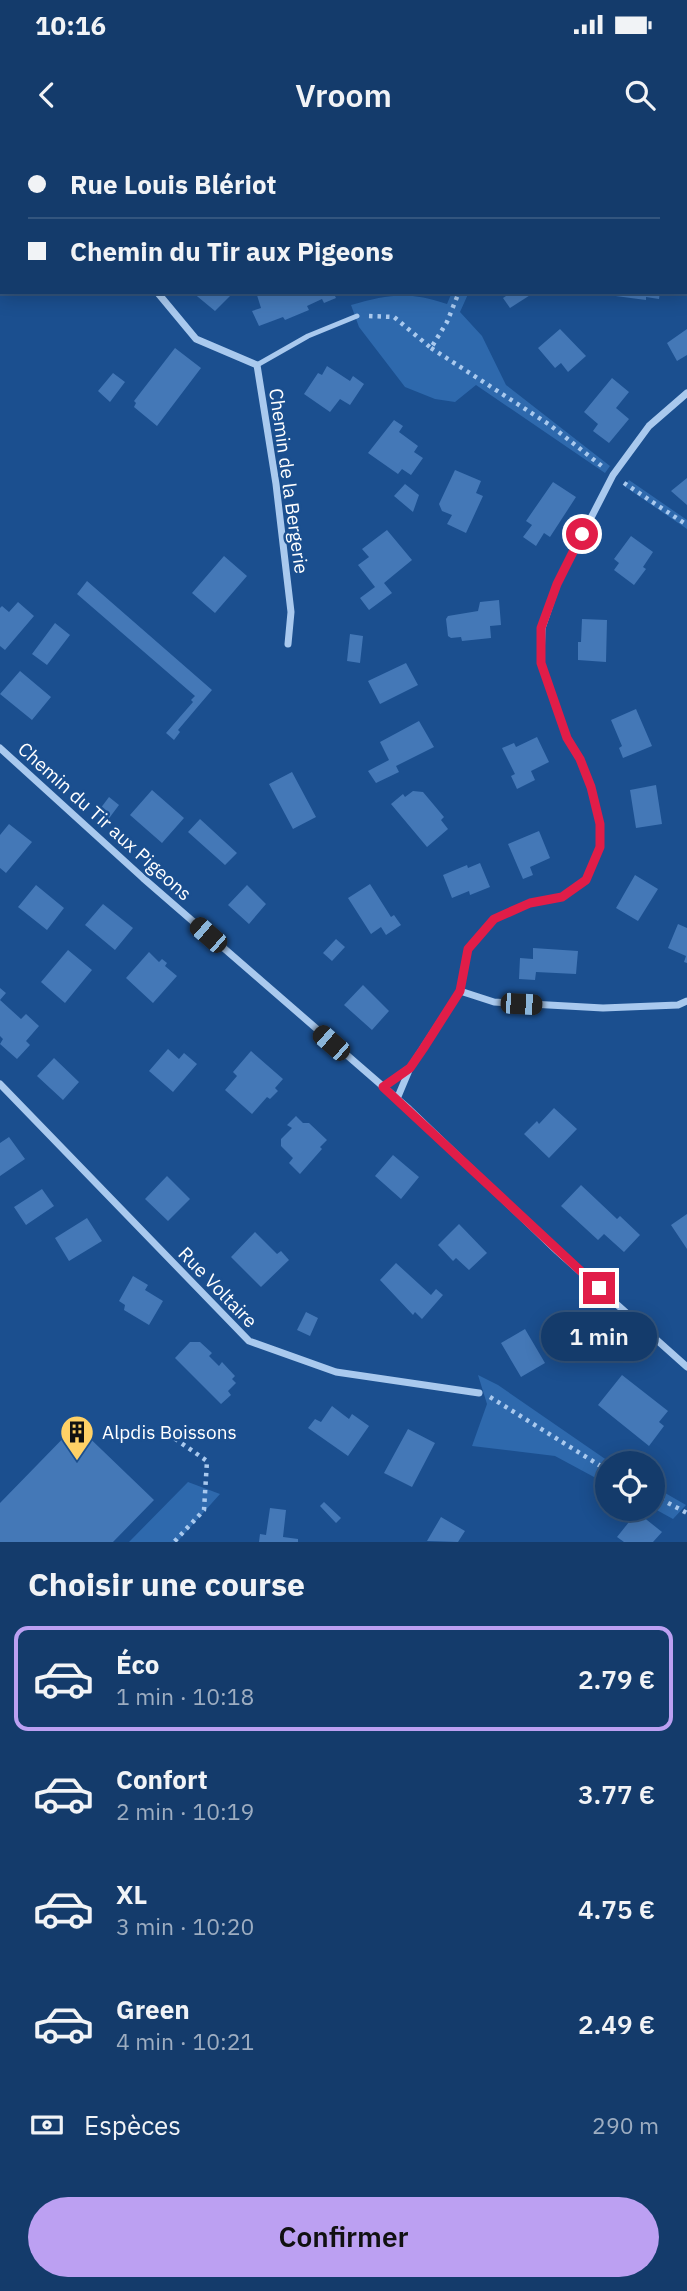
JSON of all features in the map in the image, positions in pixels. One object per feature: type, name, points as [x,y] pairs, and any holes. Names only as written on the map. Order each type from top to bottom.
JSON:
[{"type":"street","name":"Chemin de la Bergerie","points":[[159,294],[196,339],[257,365],[276,484],[291,612],[288,643]]},
{"type":"street","points":[[397,1099],[410,1068],[460,991],[468,949],[494,919],[530,903],[562,897],[586,880],[600,847],[600,824],[591,787],[580,759],[567,738],[541,663],[541,628],[557,584],[613,475],[649,426],[687,393]]},
{"type":"street","name":"Chemin du Tir aux Pigeons","points":[[0,748],[142,878],[397,1099],[558,1251],[687,1367]]},
{"type":"street","points":[[460,991],[494,1002],[603,1008],[678,1005],[687,1001]]},
{"type":"street","points":[[383,1087],[410,1068]]},
{"type":"street","name":"Rue Voltaire","points":[[0,1084],[249,1341],[336,1372],[479,1393]]},
{"type":"lane","points":[[257,365],[308,336],[357,316]]},
{"type":"path","points":[[432,348],[459,294]]},
{"type":"path","points":[[357,316],[394,317],[432,348],[550,425],[613,475],[687,525]]},
{"type":"path","points":[[479,1393],[496,1400],[595,1462]]},
{"type":"path","points":[[161,1429],[207,1461],[204,1510],[174,1542]]},
{"type":"path","points":[[665,1501],[687,1513]]},
{"type":"shaded area","points":[[451,294],[468,294],[460,312],[482,336],[506,385],[610,466],[605,473],[476,385],[455,402],[435,399],[405,387],[359,327],[351,305],[399,295],[447,304]]},
{"type":"shaded area","points":[[629,480],[687,520],[687,529],[624,486]]},
{"type":"shaded area","points":[[478,1375],[498,1385],[595,1452],[595,1478],[555,1456],[472,1446],[487,1404]]},
{"type":"shaded area","points":[[188,1482],[220,1494],[177,1542],[129,1542]]},
{"type":"shaded area","points":[[665,1493],[686,1505],[673,1519],[665,1515]]},
{"type":"building","points":[[194,294],[232,294],[215,311]]},
{"type":"building","points":[[257,294],[334,294],[336,298],[324,303],[322,299],[307,306],[309,310],[285,320],[283,317],[259,326],[252,311],[261,308]]},
{"type":"building","points":[[505,294],[532,294],[510,308],[503,298]]},
{"type":"building","points":[[660,294],[659,299],[646,297],[646,300],[608,295]]},
{"type":"building","points":[[560,329],[586,356],[568,372],[561,363],[555,368],[538,348]]},
{"type":"building","points":[[687,329],[687,355],[677,361],[667,343]]},
{"type":"building","points":[[175,348],[201,368],[157,426],[134,407],[134,401]]},
{"type":"building","points":[[327,366],[350,381],[353,376],[364,384],[350,405],[340,399],[330,412],[304,394],[318,373],[322,375]]},
{"type":"building","points":[[113,373],[125,382],[110,402],[98,391]]},
{"type":"building","points":[[612,378],[629,392],[616,408],[629,419],[609,443],[593,431],[598,424],[584,412]]},
{"type":"building","points":[[394,420],[403,426],[399,432],[418,446],[414,452],[423,458],[411,475],[402,469],[398,474],[368,453]]},
{"type":"building","points":[[455,470],[481,481],[476,493],[483,496],[466,533],[447,524],[452,515],[442,511],[439,504]]},
{"type":"building","points":[[687,478],[687,505],[671,491]]},
{"type":"building","points":[[553,482],[576,497],[550,537],[544,533],[536,546],[523,537],[532,525],[526,521]]},
{"type":"building","points":[[405,484],[419,495],[413,512],[394,496]]},
{"type":"building","points":[[387,530],[412,560],[384,583],[392,593],[369,610],[360,598],[375,587],[358,565],[369,557],[362,549]]},
{"type":"building","points":[[631,536],[653,552],[643,567],[646,569],[634,585],[614,570],[619,563],[614,559]]},
{"type":"building","points":[[224,556],[247,576],[215,613],[192,593]]},
{"type":"building","points":[[87,581],[212,690],[178,730],[180,732],[174,740],[166,733],[193,702],[191,700],[195,696],[77,594]]},
{"type":"building","points":[[499,600],[501,625],[490,626],[491,638],[462,641],[461,637],[448,636],[448,616],[478,611],[480,602]]},
{"type":"building","points":[[18,602],[34,616],[5,650],[0,646],[0,608],[2,606],[9,612]]},
{"type":"building","points":[[582,619],[607,620],[606,662],[578,660]]},
{"type":"building","points":[[55,623],[70,635],[47,665],[32,654]]},
{"type":"building","points":[[350,634],[363,636],[360,663],[347,661]]},
{"type":"building","points":[[406,663],[418,685],[380,704],[368,681]]},
{"type":"building","points":[[20,671],[51,697],[32,720],[0,694]]},
{"type":"building","points":[[636,709],[652,746],[623,758],[619,748],[622,746],[611,720]]},
{"type":"building","points":[[419,721],[434,747],[396,766],[399,772],[376,783],[368,771],[389,760],[380,742]]},
{"type":"building","points":[[537,737],[549,762],[531,771],[535,780],[517,789],[511,776],[515,774],[502,748],[514,743],[516,747]]},
{"type":"building","points":[[292,772],[316,817],[293,829],[269,784]]},
{"type":"building","points":[[656,785],[662,824],[636,828],[630,790]]},
{"type":"building","points":[[152,790],[184,818],[162,843],[130,815]]},
{"type":"building","points":[[413,791],[423,792],[444,817],[441,820],[448,829],[427,847],[391,804],[403,794],[405,797]]},
{"type":"building","points":[[109,797],[119,805],[107,821],[97,813]]},
{"type":"building","points":[[200,819],[237,853],[225,865],[188,832]]},
{"type":"building","points":[[9,824],[32,842],[6,873],[0,868],[0,835]]},
{"type":"building","points":[[539,831],[550,858],[530,867],[533,875],[523,879],[508,844]]},
{"type":"building","points":[[480,863],[490,887],[470,895],[469,891],[452,898],[443,875],[467,865],[468,868]]},
{"type":"building","points":[[635,875],[658,889],[638,921],[616,908]]},
{"type":"building","points":[[370,884],[391,917],[394,915],[401,925],[386,935],[381,927],[371,934],[348,898]]},
{"type":"building","points":[[36,885],[64,908],[47,930],[18,907]]},
{"type":"building","points":[[247,885],[266,904],[249,924],[228,905]]},
{"type":"building","points":[[103,904],[133,928],[115,950],[85,925]]},
{"type":"building","points":[[678,924],[687,928],[687,963],[684,962],[686,956],[668,948]]},
{"type":"building","points":[[336,939],[345,947],[332,961],[323,953]]},
{"type":"building","points":[[533,948],[578,951],[576,974],[536,972],[535,980],[519,979],[520,958],[533,959]]},
{"type":"building","points":[[68,950],[92,970],[65,1003],[41,982]]},
{"type":"building","points":[[149,952],[159,962],[162,959],[167,963],[165,966],[177,976],[153,1003],[126,978]]},
{"type":"building","points":[[363,985],[389,1011],[372,1030],[344,1005]]},
{"type":"building","points":[[0,988],[6,993],[0,1000]]},
{"type":"building","points":[[0,1000],[21,1019],[26,1014],[39,1026],[26,1041],[30,1045],[17,1059],[0,1044],[3,1039],[0,1036]]},
{"type":"building","points":[[168,1049],[179,1059],[184,1053],[197,1064],[173,1092],[149,1071]]},
{"type":"building","points":[[251,1051],[283,1079],[275,1088],[278,1091],[270,1099],[267,1097],[252,1114],[225,1090],[237,1076],[233,1072]]},
{"type":"building","points":[[54,1058],[79,1082],[63,1100],[37,1076]]},
{"type":"building","points":[[554,1108],[577,1129],[549,1158],[524,1134],[537,1121],[539,1124]]},
{"type":"building","points":[[296,1116],[303,1123],[309,1123],[327,1140],[300,1174],[289,1163],[293,1158],[281,1146],[281,1139],[292,1128],[287,1125]]},
{"type":"building","points":[[9,1137],[25,1159],[0,1176],[0,1143]]},
{"type":"building","points":[[393,1155],[419,1177],[401,1199],[375,1176]]},
{"type":"building","points":[[167,1176],[190,1199],[168,1221],[145,1199]]},
{"type":"building","points":[[581,1185],[617,1219],[620,1216],[640,1235],[624,1252],[604,1234],[598,1240],[561,1206]]},
{"type":"building","points":[[42,1189],[54,1206],[26,1225],[14,1207]]},
{"type":"building","points":[[687,1214],[687,1249],[671,1225]]},
{"type":"building","points":[[87,1218],[102,1241],[69,1261],[55,1238]]},
{"type":"building","points":[[459,1224],[487,1253],[469,1270],[456,1258],[453,1261],[438,1245]]},
{"type":"building","points":[[255,1232],[277,1254],[281,1251],[289,1260],[261,1287],[231,1257]]},
{"type":"building","points":[[396,1263],[431,1295],[436,1289],[443,1295],[422,1319],[415,1312],[413,1315],[380,1280]]},
{"type":"building","points":[[133,1276],[148,1285],[145,1290],[163,1301],[149,1325],[124,1310],[125,1305],[119,1301]]},
{"type":"building","points":[[306,1312],[318,1318],[310,1336],[297,1330]]},
{"type":"building","points":[[525,1329],[545,1363],[521,1377],[501,1343]]},
{"type":"building","points":[[190,1342],[200,1342],[212,1353],[209,1356],[219,1366],[222,1362],[235,1376],[232,1379],[236,1383],[228,1391],[231,1395],[221,1404],[175,1358]]},
{"type":"building","points":[[622,1375],[668,1411],[659,1422],[664,1426],[649,1446],[598,1405]]},
{"type":"building","points":[[332,1406],[349,1419],[352,1414],[369,1426],[348,1456],[308,1428],[315,1419],[321,1422]]},
{"type":"building","name":"Alpdis Boissons","points":[[76,1425],[154,1500],[113,1542],[0,1542],[0,1503]]},
{"type":"building","points":[[408,1429],[435,1443],[412,1487],[384,1473]]},
{"type":"building","points":[[324,1502],[341,1518],[336,1523],[320,1506]]},
{"type":"building","points":[[270,1508],[286,1510],[283,1537],[298,1539],[298,1542],[259,1542],[260,1534],[266,1535]]},
{"type":"building","points":[[441,1517],[465,1531],[458,1542],[427,1541]]},
{"type":"building","points":[[630,1521],[648,1521],[662,1532],[653,1542],[624,1542],[617,1537]]},
{"type":"place","name":"Alpdis Boissons","points":[[77,1462]]},
{"type":"route","points":[[582,534],[557,584],[541,628],[541,663],[567,738],[580,759],[591,787],[600,824],[600,847],[586,880],[562,897],[530,903],[494,919],[468,949],[460,991],[449,1010],[410,1068],[383,1087],[599,1288]]}]
